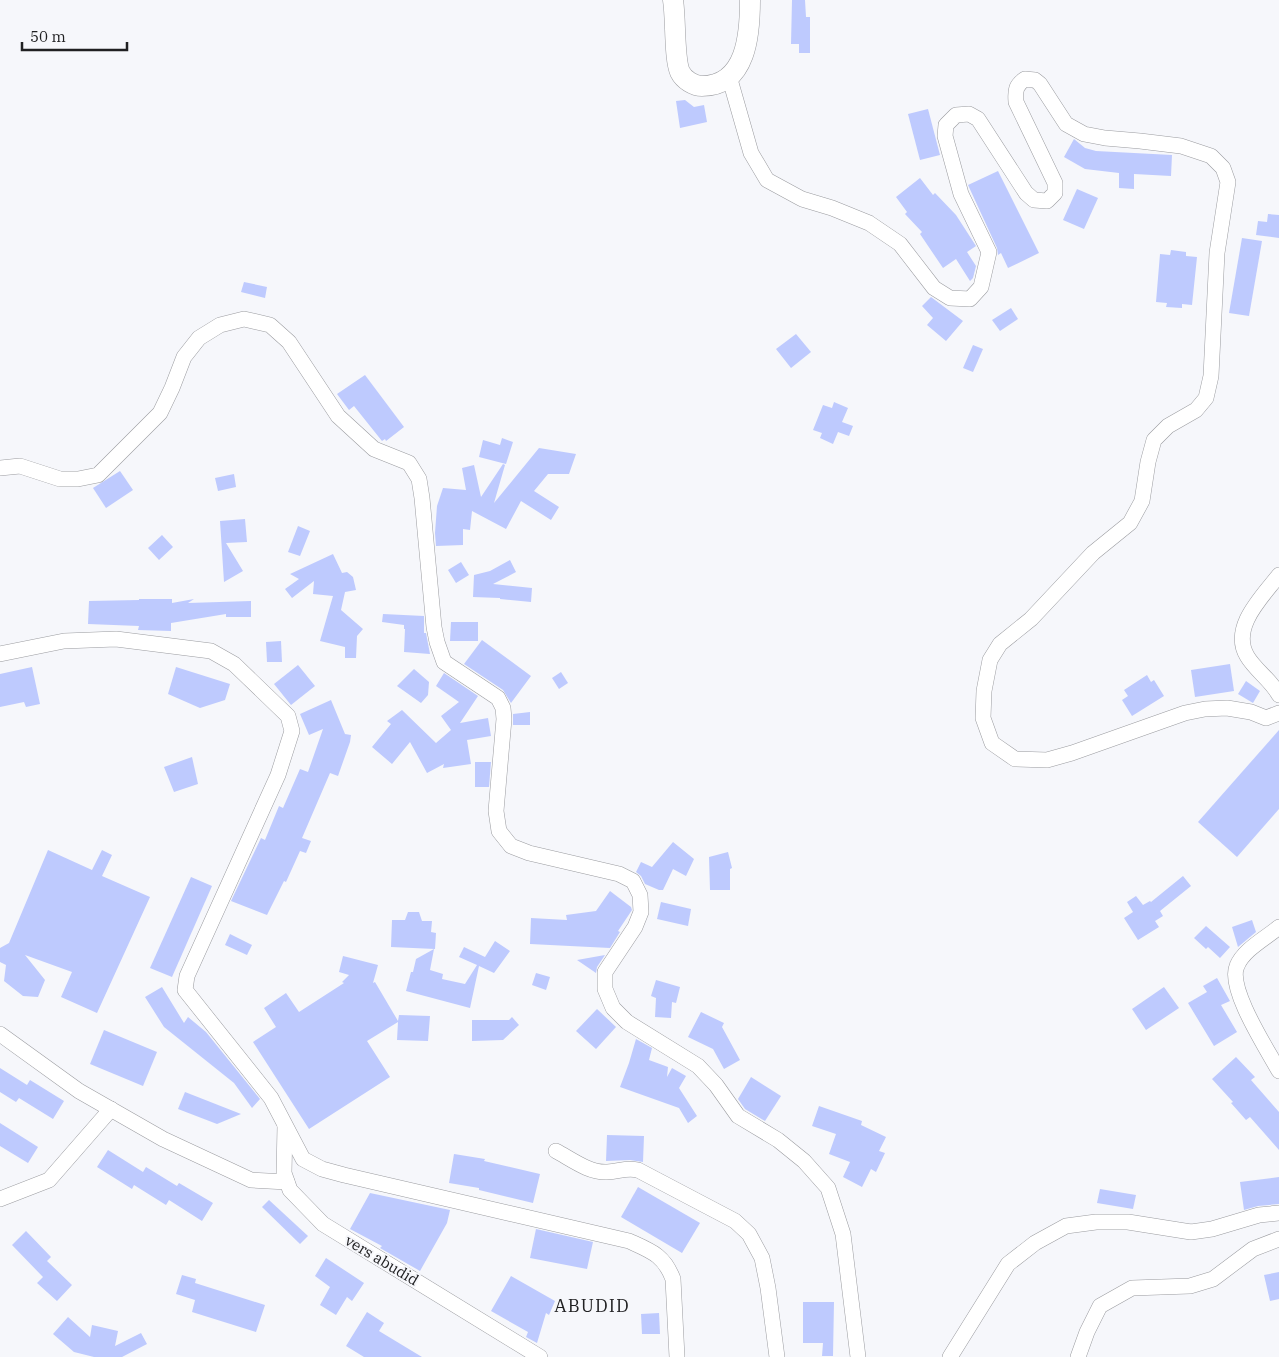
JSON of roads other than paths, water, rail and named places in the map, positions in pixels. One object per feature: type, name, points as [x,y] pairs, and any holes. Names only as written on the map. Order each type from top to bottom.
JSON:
[{"type":"main road","points":[[673,0],[678,64],[681,73],[687,80],[698,86],[714,84],[729,76],[741,60],[747,45],[750,0]]},
{"type":"street","points":[[729,76],[751,153],[767,180],[802,200],[832,208],[869,223],[900,244],[934,288],[950,298],[970,299],[981,287],[989,252],[960,194],[945,136],[946,125],[956,115],[969,114],[978,119],[1026,193],[1034,200],[1047,201],[1055,193],[1056,183],[1016,102],[1015,93],[1018,84],[1025,79],[1035,80],[1040,84],[1066,124],[1084,134],[1181,146],[1211,156],[1223,168],[1228,182],[1217,252],[1211,376],[1206,398],[1196,410],[1168,426],[1154,440],[1148,462],[1142,501],[1130,523],[1093,554],[1031,619],[1000,644],[990,660],[984,691],[983,718],[992,743],[1016,758],[1047,760],[1184,713],[1205,709],[1228,708],[1251,712],[1266,718],[1279,714]]},
{"type":"street","points":[[0,468],[20,466],[60,479],[78,480],[98,475],[160,413],[184,356],[199,338],[220,325],[244,319],[270,325],[289,342],[338,416],[374,449],[409,463],[419,479],[434,627],[444,662],[498,698],[503,708],[504,719],[496,811],[499,831],[511,846],[529,854],[619,874],[633,881],[640,895],[641,912],[635,928],[605,972],[605,989],[613,1008],[627,1022],[698,1066],[716,1085],[738,1116],[778,1140],[804,1161],[828,1188],[842,1234],[858,1357]]},
{"type":"street","points":[[1279,575],[1248,616],[1242,637],[1247,656],[1279,695]]},
{"type":"street","points":[[0,654],[64,641],[116,639],[211,651],[234,664],[288,716],[292,731],[278,775],[187,976],[185,990],[272,1098],[303,1159],[322,1169],[629,1241],[659,1255],[669,1267],[673,1279],[677,1357]]},
{"type":"street","points":[[1279,927],[1245,953],[1236,966],[1235,979],[1239,996],[1279,1071]]},
{"type":"street","points":[[0,1034],[79,1091],[163,1139],[251,1180],[287,1182],[284,1173],[285,1122]]},
{"type":"street","points":[[0,1199],[49,1180],[110,1109]]},
{"type":"street","points":[[556,1151],[593,1170],[607,1173],[628,1168],[638,1170],[735,1222],[750,1234],[762,1258],[777,1357]]},
{"type":"street","name":"vers abudid","points":[[287,1182],[290,1190],[324,1224],[540,1357]]},
{"type":"street","points":[[950,1357],[1008,1264],[1035,1243],[1066,1226],[1096,1222],[1128,1222],[1191,1232],[1212,1229],[1259,1215],[1279,1213]]},
{"type":"street","points":[[1078,1357],[1087,1332],[1100,1306],[1132,1288],[1190,1286],[1213,1279],[1253,1249],[1279,1240]]},
{"type":"district","name":"ABUDID","points":[[592,1305]]}]
